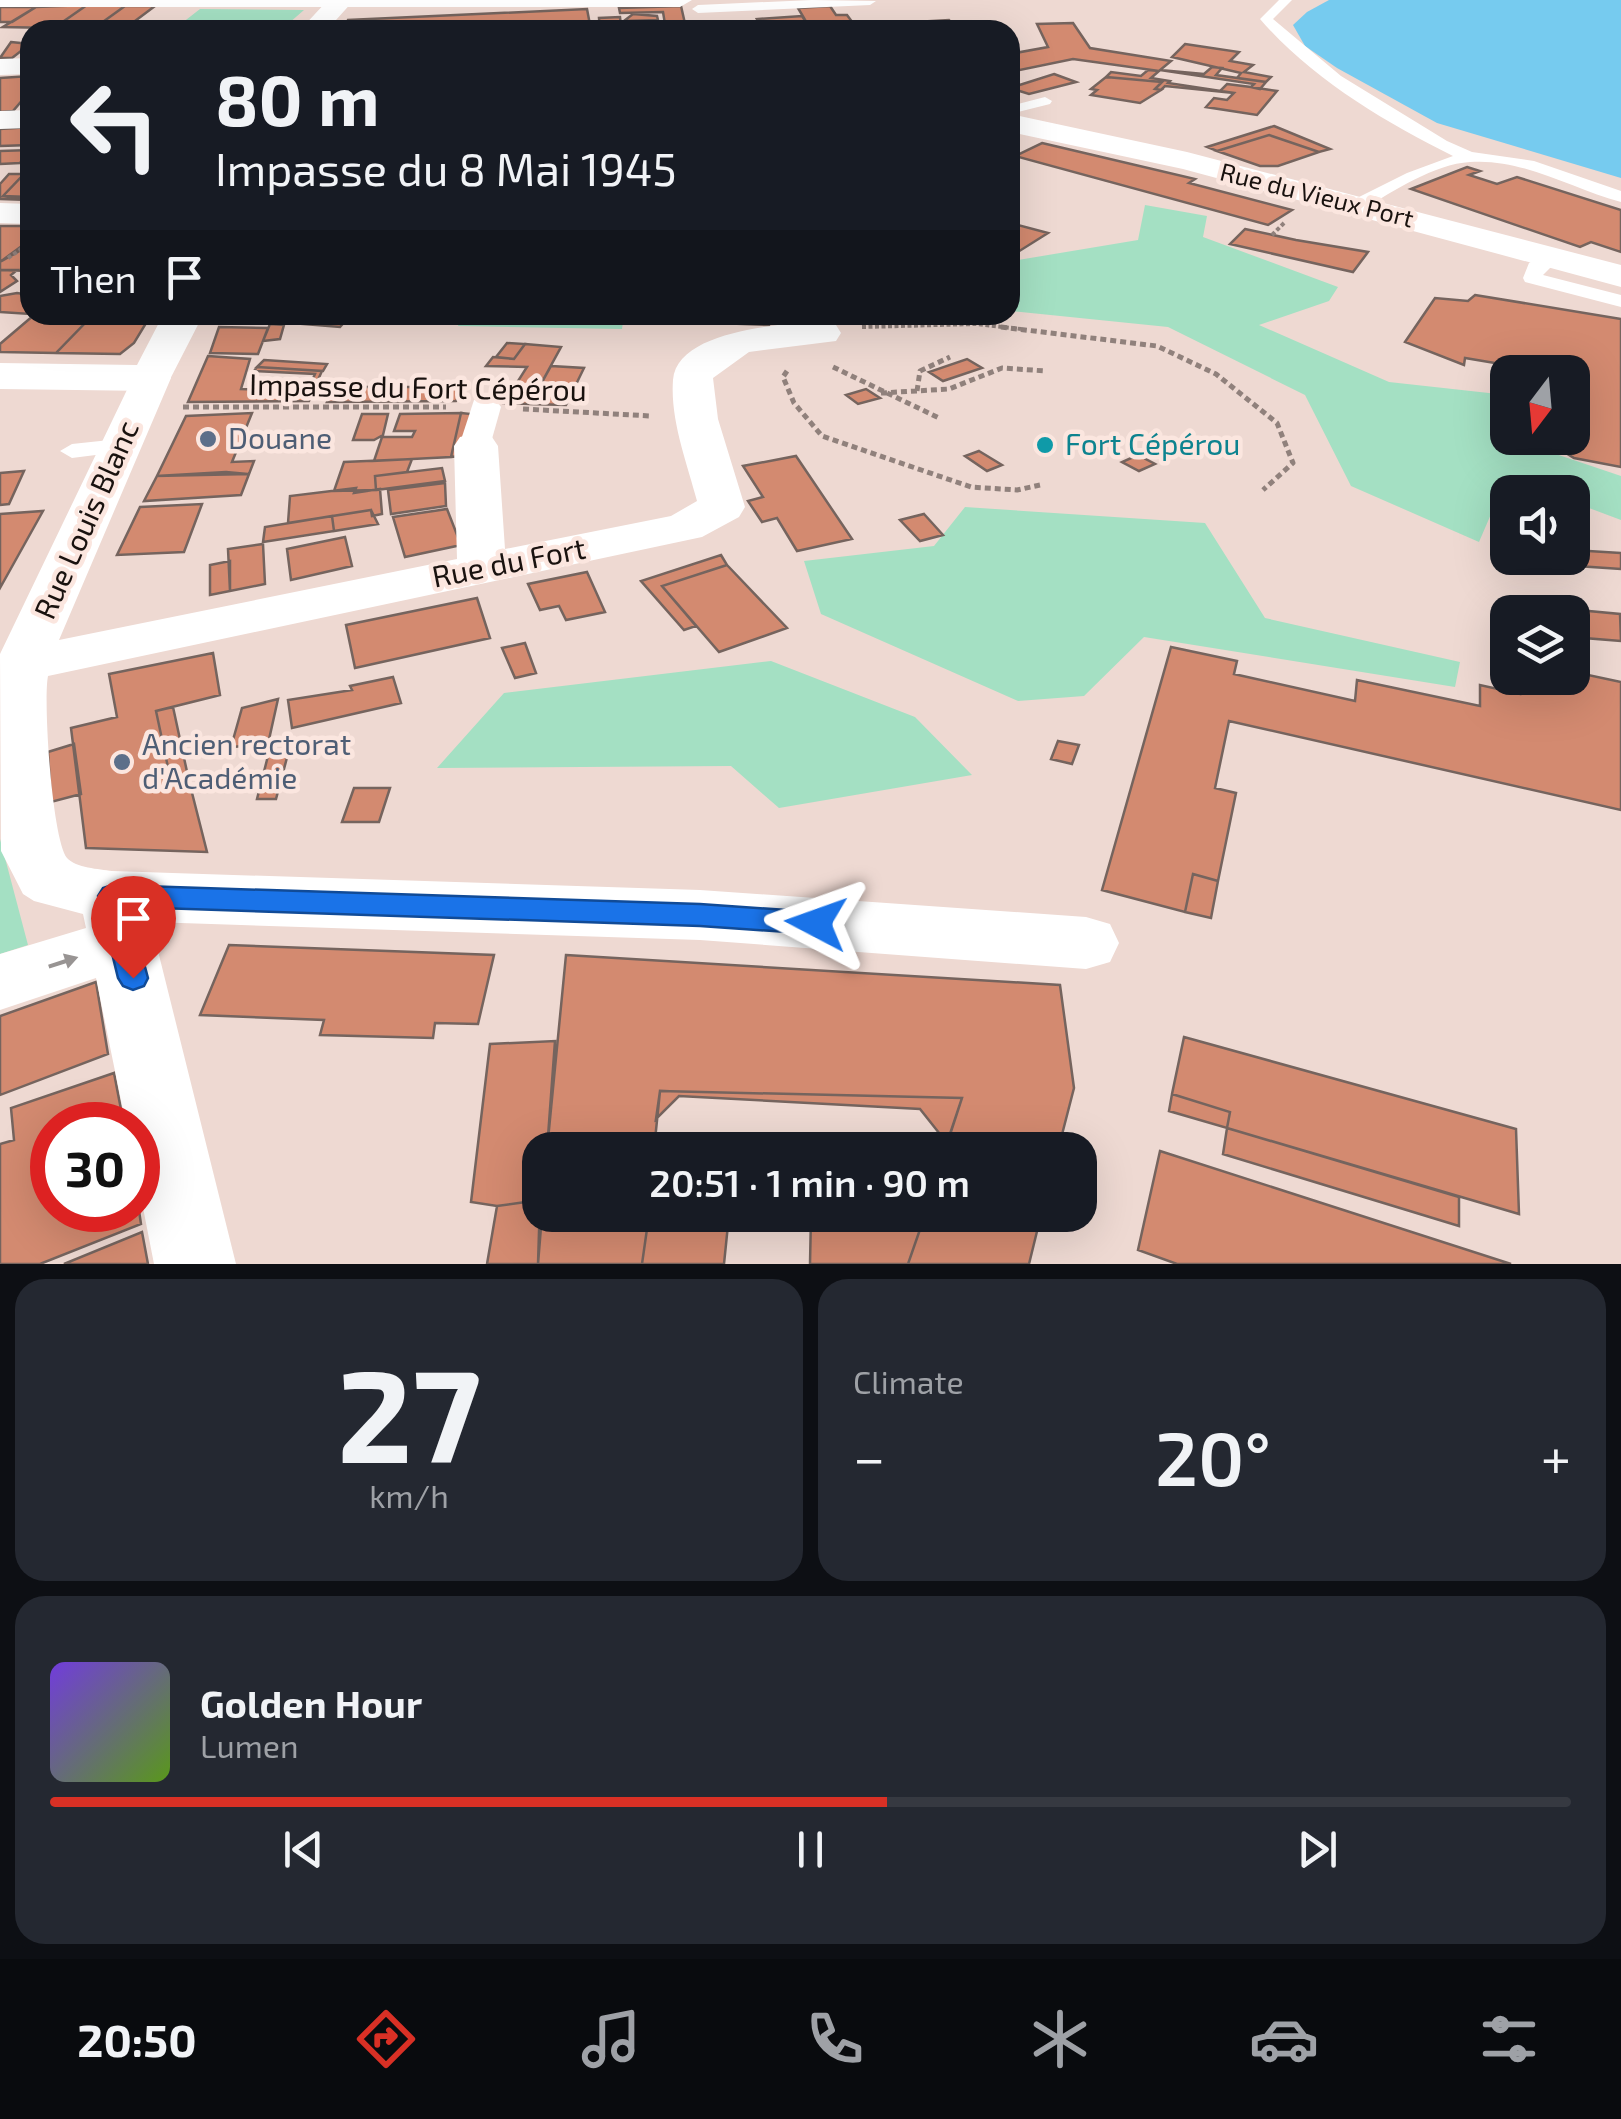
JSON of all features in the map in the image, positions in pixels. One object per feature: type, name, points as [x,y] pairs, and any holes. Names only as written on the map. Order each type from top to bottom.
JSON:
[{"type":"street","points":[[0,0],[521,1],[694,10]]},
{"type":"street","points":[[166,20],[191,1]]},
{"type":"street","points":[[323,20],[341,1]]},
{"type":"street","name":"Rue du Vieux Port","points":[[1020,125],[1096,139],[1553,256],[1619,291]]},
{"type":"street","name":"Rue Louis Blanc","points":[[119,919],[46,877],[32,851],[7,668],[178,325]]},
{"type":"street","name":"Rue du Fort","points":[[7,668],[685,526],[722,507],[697,419],[692,376],[708,356],[746,339],[811,342]]},
{"type":"street","points":[[0,376],[136,411]]},
{"type":"street","points":[[480,427],[482,566]]},
{"type":"street","points":[[0,982],[119,919],[700,915],[1086,943]]},
{"type":"street","points":[[119,919],[195,1264]]},
{"type":"lane","points":[[1286,0],[1266,19],[1316,64],[1423,136],[1469,156],[1516,164],[1621,197]]},
{"type":"lane","points":[[694,10],[870,1]]},
{"type":"lane","points":[[1020,107],[1045,101]]},
{"type":"lane","points":[[1357,205],[1392,185],[1469,156]]},
{"type":"lane","points":[[72,450],[136,411]]},
{"type":"path","points":[[925,325],[874,326],[811,342],[783,377],[794,403],[822,436],[971,488],[1017,490],[1040,485]]},
{"type":"path","points":[[984,325],[1158,346],[1216,374],[1277,423],[1293,462],[1263,490]]},
{"type":"path","points":[[811,342],[881,394],[939,418]]},
{"type":"path","points":[[918,392],[920,371],[950,357]]},
{"type":"path","points":[[881,394],[949,389],[1002,368],[1046,371]]},
{"type":"path","name":"Impasse du Fort Cépérou","points":[[136,411],[480,427],[697,419]]},
{"type":"green space","points":[[200,9],[304,10],[292,20],[186,20]]},
{"type":"green space","points":[[1145,205],[1207,216],[1203,237],[1338,287],[1329,301],[1259,325],[1389,382],[1490,393],[1490,455],[1559,455],[1621,476],[1621,520],[1590,508],[1590,475],[1490,475],[1490,516],[1479,542],[1351,486],[1305,395],[1168,327],[1020,312],[1020,260],[1138,240]]},
{"type":"green space","points":[[458,325],[623,325],[622,329]]},
{"type":"green space","points":[[965,507],[1205,523],[1265,618],[1460,662],[1455,687],[1144,637],[1084,696],[1018,701],[821,614],[804,561],[934,546]]},
{"type":"green space","points":[[771,661],[915,717],[972,775],[779,808],[731,766],[437,768],[504,693]]},
{"type":"green space","points":[[0,839],[28,945],[0,954]]},
{"type":"water","points":[[1329,0],[1621,0],[1621,178],[1437,123],[1337,68],[1305,46],[1293,25]]},
{"type":"building","points":[[87,5],[65,20],[20,20],[20,27],[3,27],[36,7]]},
{"type":"building","points":[[87,5],[125,6],[106,20],[65,20]]},
{"type":"building","points":[[125,6],[155,6],[136,20],[106,20]]},
{"type":"building","points":[[681,6],[684,20],[664,20],[663,12],[620,13],[619,8]]},
{"type":"building","points":[[830,6],[836,15],[847,15],[851,20],[805,20],[798,8]]},
{"type":"building","points":[[0,7],[36,7],[12,22],[0,22]]},
{"type":"building","points":[[587,9],[589,20],[348,20]]},
{"type":"building","points":[[633,14],[657,16],[658,20],[625,20]]},
{"type":"building","points":[[802,16],[805,20],[758,20]]},
{"type":"building","points":[[1073,23],[1090,48],[1171,61],[1159,71],[1073,59],[1020,70],[1020,52],[1048,47],[1037,24]]},
{"type":"building","points":[[11,42],[20,43],[20,52],[12,58],[0,58]]},
{"type":"building","points":[[1185,44],[1239,52],[1230,61],[1253,65],[1244,72],[1271,77],[1266,82],[1237,78],[1241,73],[1172,57]]},
{"type":"building","points":[[1212,67],[1222,68],[1216,75],[1266,82],[1260,89],[1251,87],[1254,84],[1160,70],[1204,74]]},
{"type":"building","points":[[1148,70],[1159,71],[1151,78],[1168,83],[1234,93],[1165,86],[1161,90],[1155,89],[1162,82],[1106,77],[1111,72],[1141,76]]},
{"type":"building","points":[[1054,74],[1076,82],[1029,94],[1020,91],[1020,85]]},
{"type":"building","points":[[20,77],[20,103],[13,111],[0,112],[0,78]]},
{"type":"building","points":[[1106,77],[1162,82],[1155,89],[1161,90],[1140,103],[1091,95],[1097,90],[1091,89]]},
{"type":"building","points":[[1227,84],[1277,91],[1257,115],[1206,107],[1214,98],[1227,100],[1234,93],[1220,91]]},
{"type":"building","points":[[1274,126],[1330,149],[1319,152],[1269,135],[1217,151],[1207,147]]},
{"type":"building","points":[[20,128],[20,145],[0,146],[0,129]]},
{"type":"building","points":[[1269,135],[1319,152],[1278,166],[1260,166],[1217,151]]},
{"type":"building","points":[[1042,143],[1195,179],[1189,183],[1292,210],[1268,225],[1020,157],[1020,154]]},
{"type":"building","points":[[20,150],[20,163],[0,164],[0,151]]},
{"type":"building","points":[[1467,167],[1480,171],[1469,175],[1497,184],[1517,177],[1621,210],[1621,252],[1591,242],[1580,247],[1411,189]]},
{"type":"building","points":[[9,174],[20,174],[3,196],[20,200],[0,199],[0,184]]},
{"type":"building","points":[[20,178],[20,197],[3,196]]},
{"type":"building","points":[[0,226],[20,226],[20,247],[0,262]]},
{"type":"building","points":[[1020,226],[1048,233],[1020,251]]},
{"type":"building","points":[[1245,229],[1368,252],[1353,272],[1230,244]]},
{"type":"building","points":[[20,251],[20,271],[0,270],[0,262]]},
{"type":"building","points":[[0,270],[17,270],[11,275],[17,281],[0,292]]},
{"type":"building","points":[[20,293],[20,313],[0,312],[0,296]]},
{"type":"building","points":[[1475,295],[1621,319],[1621,467],[1569,455],[1590,455],[1590,355],[1490,355],[1490,362],[1465,358],[1464,365],[1405,342],[1435,298],[1468,301]]},
{"type":"building","points":[[22,325],[83,325],[56,353],[0,352],[0,344]]},
{"type":"building","points":[[83,325],[145,325],[134,343],[120,354],[56,353]]},
{"type":"building","points":[[270,325],[284,325],[280,339],[263,341]]},
{"type":"building","points":[[219,327],[268,328],[258,354],[210,353]]},
{"type":"building","points":[[507,343],[525,344],[514,359],[496,357]]},
{"type":"building","points":[[525,344],[561,347],[530,404],[504,403],[527,367],[486,366],[493,357],[514,359]]},
{"type":"building","points":[[208,356],[250,359],[241,389],[313,391],[309,401],[188,402]]},
{"type":"building","points":[[967,359],[982,368],[943,381],[929,372]]},
{"type":"building","points":[[264,360],[327,364],[323,371],[257,367]]},
{"type":"building","points":[[551,366],[584,368],[566,405],[530,404]]},
{"type":"building","points":[[257,367],[322,371],[313,391],[257,390],[309,388],[315,374],[254,371]]},
{"type":"building","points":[[333,387],[466,387],[456,401],[327,402]]},
{"type":"building","points":[[866,389],[880,398],[858,404],[846,395]]},
{"type":"building","name":"Douane","points":[[252,413],[232,462],[254,461],[249,474],[157,476],[186,416]]},
{"type":"building","points":[[461,413],[471,414],[459,456],[451,457]]},
{"type":"building","points":[[461,413],[451,457],[374,461],[382,437],[412,437],[415,431],[394,431],[400,414]]},
{"type":"building","points":[[362,414],[388,414],[383,435],[374,440],[353,440]]},
{"type":"building","points":[[979,451],[1002,465],[987,471],[965,456]]},
{"type":"building","points":[[1138,455],[1155,464],[1139,471],[1122,462]]},
{"type":"building","points":[[796,456],[852,539],[797,551],[777,518],[762,522],[748,501],[763,497],[743,466]]},
{"type":"building","points":[[412,459],[407,472],[375,476],[376,490],[334,491],[344,462]]},
{"type":"building","points":[[442,468],[445,481],[376,490],[375,476]]},
{"type":"building","points":[[24,471],[9,504],[0,505],[0,473]]},
{"type":"building","points":[[249,474],[241,495],[144,501],[157,476]]},
{"type":"building","points":[[445,483],[446,506],[391,514],[388,490]]},
{"type":"building","points":[[356,488],[354,493],[380,489],[382,514],[372,516],[371,510],[288,523],[290,496]]},
{"type":"building","points":[[202,504],[184,552],[117,555],[140,507]]},
{"type":"building","points":[[447,509],[461,545],[405,557],[393,517]]},
{"type":"building","points":[[371,510],[378,524],[334,531],[332,516]]},
{"type":"building","points":[[43,511],[0,588],[0,514]]},
{"type":"building","points":[[924,514],[943,535],[920,541],[900,520]]},
{"type":"building","points":[[332,516],[334,531],[263,542],[265,527]]},
{"type":"building","points":[[345,537],[352,566],[291,580],[287,549]]},
{"type":"building","points":[[263,544],[265,584],[230,591],[228,549]]},
{"type":"building","points":[[1590,551],[1621,553],[1621,569],[1590,567]]},
{"type":"building","points":[[721,555],[727,565],[662,586],[696,626],[684,630],[641,581]]},
{"type":"building","points":[[230,561],[230,591],[210,595],[210,565]]},
{"type":"building","points":[[727,565],[787,628],[719,652],[662,586]]},
{"type":"building","points":[[587,572],[605,612],[566,620],[559,606],[540,610],[528,584]]},
{"type":"building","points":[[477,598],[490,638],[355,668],[346,625]]},
{"type":"building","points":[[1590,611],[1620,614],[1621,641],[1590,638]]},
{"type":"building","points":[[525,643],[536,673],[515,678],[502,648]]},
{"type":"building","points":[[1171,647],[1237,661],[1234,674],[1355,701],[1357,680],[1480,706],[1480,685],[1490,687],[1490,695],[1590,695],[1590,675],[1621,682],[1621,810],[1229,721],[1215,788],[1236,793],[1218,881],[1193,874],[1185,912],[1102,890]]},
{"type":"building","name":"Ancien rectorat d'Académie","points":[[213,653],[220,695],[156,711],[172,786],[189,781],[207,852],[86,848],[71,728],[117,717],[109,674]]},
{"type":"building","points":[[393,677],[401,703],[292,728],[288,700],[352,690],[350,686]]},
{"type":"building","points":[[278,699],[268,744],[231,747],[242,708]]},
{"type":"building","points":[[173,707],[189,781],[172,786],[156,711]]},
{"type":"building","points":[[1058,741],[1079,745],[1072,764],[1051,759]]},
{"type":"building","points":[[74,744],[81,794],[51,802],[48,752]]},
{"type":"building","points":[[289,750],[276,799],[257,799],[269,752]]},
{"type":"building","points":[[354,788],[390,788],[379,822],[342,822]]},
{"type":"building","points":[[1193,874],[1218,881],[1211,918],[1185,912]]},
{"type":"building","points":[[229,945],[494,955],[478,1024],[435,1023],[433,1038],[320,1035],[324,1020],[200,1015]]},
{"type":"building","points":[[566,955],[1060,985],[1074,1088],[1063,1132],[951,1132],[962,1098],[660,1091],[656,1132],[549,1132]]},
{"type":"building","points":[[96,982],[108,1054],[0,1095],[0,1016]]},
{"type":"building","points":[[1184,1037],[1516,1129],[1519,1214],[1227,1128],[1230,1112],[1172,1094]]},
{"type":"building","points":[[555,1041],[548,1132],[522,1132],[522,1203],[497,1206],[471,1202],[490,1044]]},
{"type":"building","points":[[114,1073],[120,1102],[30,1102],[30,1232],[121,1232],[40,1264],[0,1264],[0,1144],[14,1140],[11,1108]]},
{"type":"building","points":[[660,1091],[962,1098],[951,1132],[938,1132],[920,1109],[679,1096],[656,1119]]},
{"type":"building","points":[[1172,1094],[1230,1112],[1227,1128],[1169,1111]]},
{"type":"building","points":[[1227,1128],[1459,1197],[1459,1226],[1223,1154]]},
{"type":"building","points":[[1160,1151],[1511,1264],[1177,1264],[1138,1250]]},
{"type":"building","points":[[522,1203],[522,1232],[539,1232],[538,1264],[487,1264],[497,1206]]},
{"type":"building","points":[[142,1232],[148,1264],[64,1264]]},
{"type":"building","points":[[541,1232],[647,1232],[642,1264],[538,1264]]},
{"type":"building","points":[[647,1232],[727,1232],[724,1264],[642,1264]]},
{"type":"building","points":[[811,1232],[919,1232],[908,1264],[810,1264]]},
{"type":"building","points":[[919,1232],[1037,1232],[1029,1264],[908,1264]]},
{"type":"place","name":"Douane","points":[[208,439]]},
{"type":"place","name":"Fort Cépérou","points":[[1045,445]]},
{"type":"place","name":"Ancien rectorat d'Académie","points":[[122,762]]},
{"type":"route","points":[[133,978],[112,896],[700,915],[816,923]]}]
